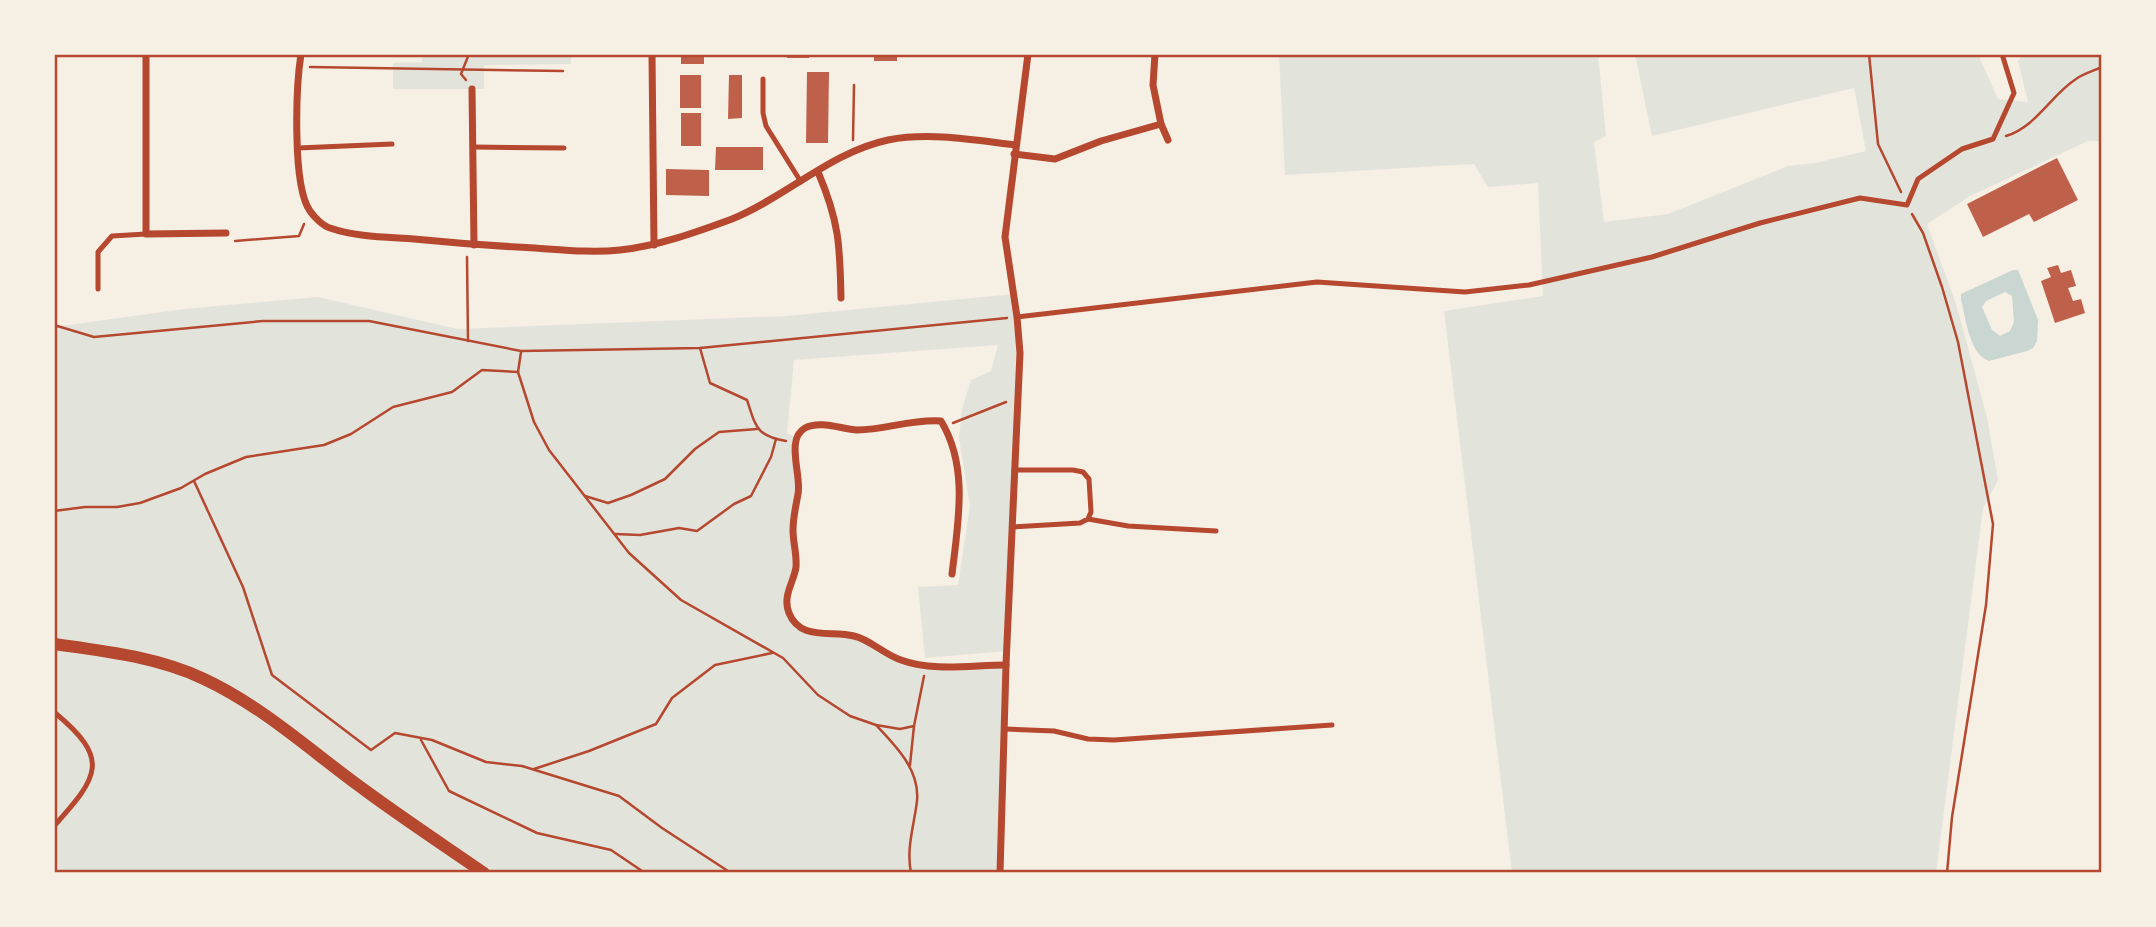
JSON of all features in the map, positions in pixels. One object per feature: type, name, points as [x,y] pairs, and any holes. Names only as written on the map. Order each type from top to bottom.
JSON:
[{"type":"street","points":[[146,54],[146,234],[226,233]]},
{"type":"street","points":[[302,54],[299,66],[298,148],[301,195],[310,212],[326,227],[348,233],[471,245],[592,251],[654,245],[735,218],[853,151],[888,140],[913,137],[955,138],[1015,145]]},
{"type":"street","points":[[652,54],[654,245]]},
{"type":"street","points":[[1000,873],[1020,353],[1005,237],[1028,54]]},
{"type":"street","points":[[1155,54],[1153,85],[1161,124],[1168,140]]},
{"type":"street","points":[[471,245],[472,89]]},
{"type":"street","points":[[1014,154],[1055,159],[1101,141],[1161,124]]},
{"type":"street","points":[[818,172],[835,216],[839,237],[841,298]]},
{"type":"street","points":[[951,574],[960,476],[954,450],[941,421],[921,419],[859,430],[822,425],[805,429],[798,436],[795,452],[799,490],[793,521],[797,550],[796,570],[788,592],[787,610],[795,623],[812,634],[855,636],[901,661],[926,667],[1006,664]]},
{"type":"street","points":[[54,643],[139,657],[203,678],[250,705],[300,739],[365,791],[484,873]]},
{"type":"lane","points":[[1017,317],[1317,282],[1465,292],[1530,285],[1652,257],[1760,223],[1860,198],[1907,205],[1919,179],[1962,149],[1993,139],[2014,93],[2002,54]]},
{"type":"lane","points":[[763,79],[763,113],[766,126],[801,182]]},
{"type":"lane","points":[[298,148],[392,144]]},
{"type":"lane","points":[[473,147],[564,148]]},
{"type":"lane","points":[[98,289],[98,251],[112,236],[146,234]]},
{"type":"lane","points":[[1014,470],[1083,472],[1089,479],[1091,512],[1088,519]]},
{"type":"lane","points":[[1012,527],[1069,524],[1088,519],[1128,526],[1216,531]]},
{"type":"lane","points":[[54,712],[91,751],[94,767],[89,781],[54,826]]},
{"type":"lane","points":[[1005,729],[1054,731],[1088,739],[1114,740],[1332,725]]},
{"type":"path","points":[[469,54],[461,74],[472,89]]},
{"type":"path","points":[[1869,54],[1878,144],[1923,233],[1942,286],[1958,342],[1993,524],[1986,605],[1954,805],[1947,873]]},
{"type":"path","points":[[299,66],[563,71]]},
{"type":"path","points":[[1993,139],[2015,133],[2043,111],[2075,79],[2102,67]]},
{"type":"path","points":[[853,85],[853,151]]},
{"type":"path","points":[[226,233],[230,241],[299,236],[310,212]]},
{"type":"path","points":[[468,341],[471,245]]},
{"type":"path","points":[[54,325],[94,337],[263,321],[369,321],[521,351],[700,348],[1017,317]]},
{"type":"path","points":[[700,348],[710,383],[747,400],[757,429],[765,436],[796,443]]},
{"type":"path","points":[[521,351],[518,372],[534,422],[549,450],[629,553],[681,600],[773,652],[818,695],[850,716],[900,729],[914,726]]},
{"type":"path","points":[[54,511],[85,507],[117,508],[140,503],[181,488],[246,457],[324,445],[351,434],[393,407],[452,392],[482,370],[518,372]]},
{"type":"path","points":[[945,427],[1008,401]]},
{"type":"path","points":[[584,496],[608,503],[631,495],[665,479],[695,449],[719,432],[757,429]]},
{"type":"path","points":[[612,534],[640,535],[679,528],[698,531],[751,496],[771,457],[776,439]]},
{"type":"path","points":[[194,481],[243,587],[272,675],[371,750],[395,733],[432,740],[486,762],[534,769],[619,796],[731,873]]},
{"type":"path","points":[[534,769],[590,751],[656,724],[672,698],[715,665],[773,652]]},
{"type":"path","points":[[910,766],[914,726],[926,667]]},
{"type":"path","points":[[877,725],[899,748],[910,766],[918,797],[908,855],[911,873]]},
{"type":"path","points":[[420,739],[449,791],[537,833],[611,849],[645,873]]},
{"type":"shaded area","points":[[422,54],[571,54],[571,64],[484,65],[484,89],[393,89],[393,63],[422,62]]},
{"type":"shaded area","points":[[1279,54],[1598,54],[1606,136],[1594,142],[1604,222],[1668,214],[1788,166],[1815,163],[1866,151],[1854,88],[1652,136],[1635,54],[1978,54],[1998,99],[2028,102],[2018,61],[2024,54],[2102,54],[2102,141],[2088,141],[1970,196],[1927,224],[1956,304],[1987,417],[1998,480],[1983,508],[1936,873],[1512,873],[1444,311],[1543,296],[1538,183],[1488,187],[1474,164],[1285,175]]},
{"type":"shaded area","points":[[2018,270],[2038,320],[2037,341],[2033,348],[1989,361],[1982,357],[1969,335],[1961,294]],"holes":[[[2005,292],[2012,296],[2014,322],[2010,331],[2000,336],[1992,330],[1982,307],[1986,301]]]},
{"type":"shaded area","points":[[1014,294],[1019,343],[1007,651],[925,658],[918,587],[958,585],[970,506],[959,438],[962,409],[971,380],[991,371],[998,345],[794,360],[787,433],[797,438],[799,490],[794,508],[797,550],[787,610],[795,623],[812,633],[855,636],[878,650],[926,667],[1006,665],[1000,873],[54,873],[54,327],[184,309],[318,297],[457,329],[786,316]]},
{"type":"building","points":[[681,54],[704,54],[704,64],[681,64]]},
{"type":"building","points":[[787,54],[809,54],[809,58],[787,58]]},
{"type":"building","points":[[874,54],[897,54],[897,61],[874,61]]},
{"type":"building","points":[[807,72],[829,72],[828,143],[806,143]]},
{"type":"building","points":[[680,75],[701,75],[701,108],[680,108]]},
{"type":"building","points":[[729,75],[742,75],[742,118],[728,119]]},
{"type":"building","points":[[681,113],[701,113],[701,146],[681,146]]},
{"type":"building","points":[[716,147],[763,147],[763,170],[715,170]]},
{"type":"building","points":[[2057,158],[2078,200],[2034,222],[2029,214],[1983,237],[1967,204]]},
{"type":"building","points":[[666,169],[709,170],[709,196],[666,195]]},
{"type":"building","points":[[2058,265],[2061,273],[2071,270],[2076,286],[2068,288],[2073,301],[2081,299],[2085,313],[2055,323],[2041,281],[2051,277],[2047,268]]}]
